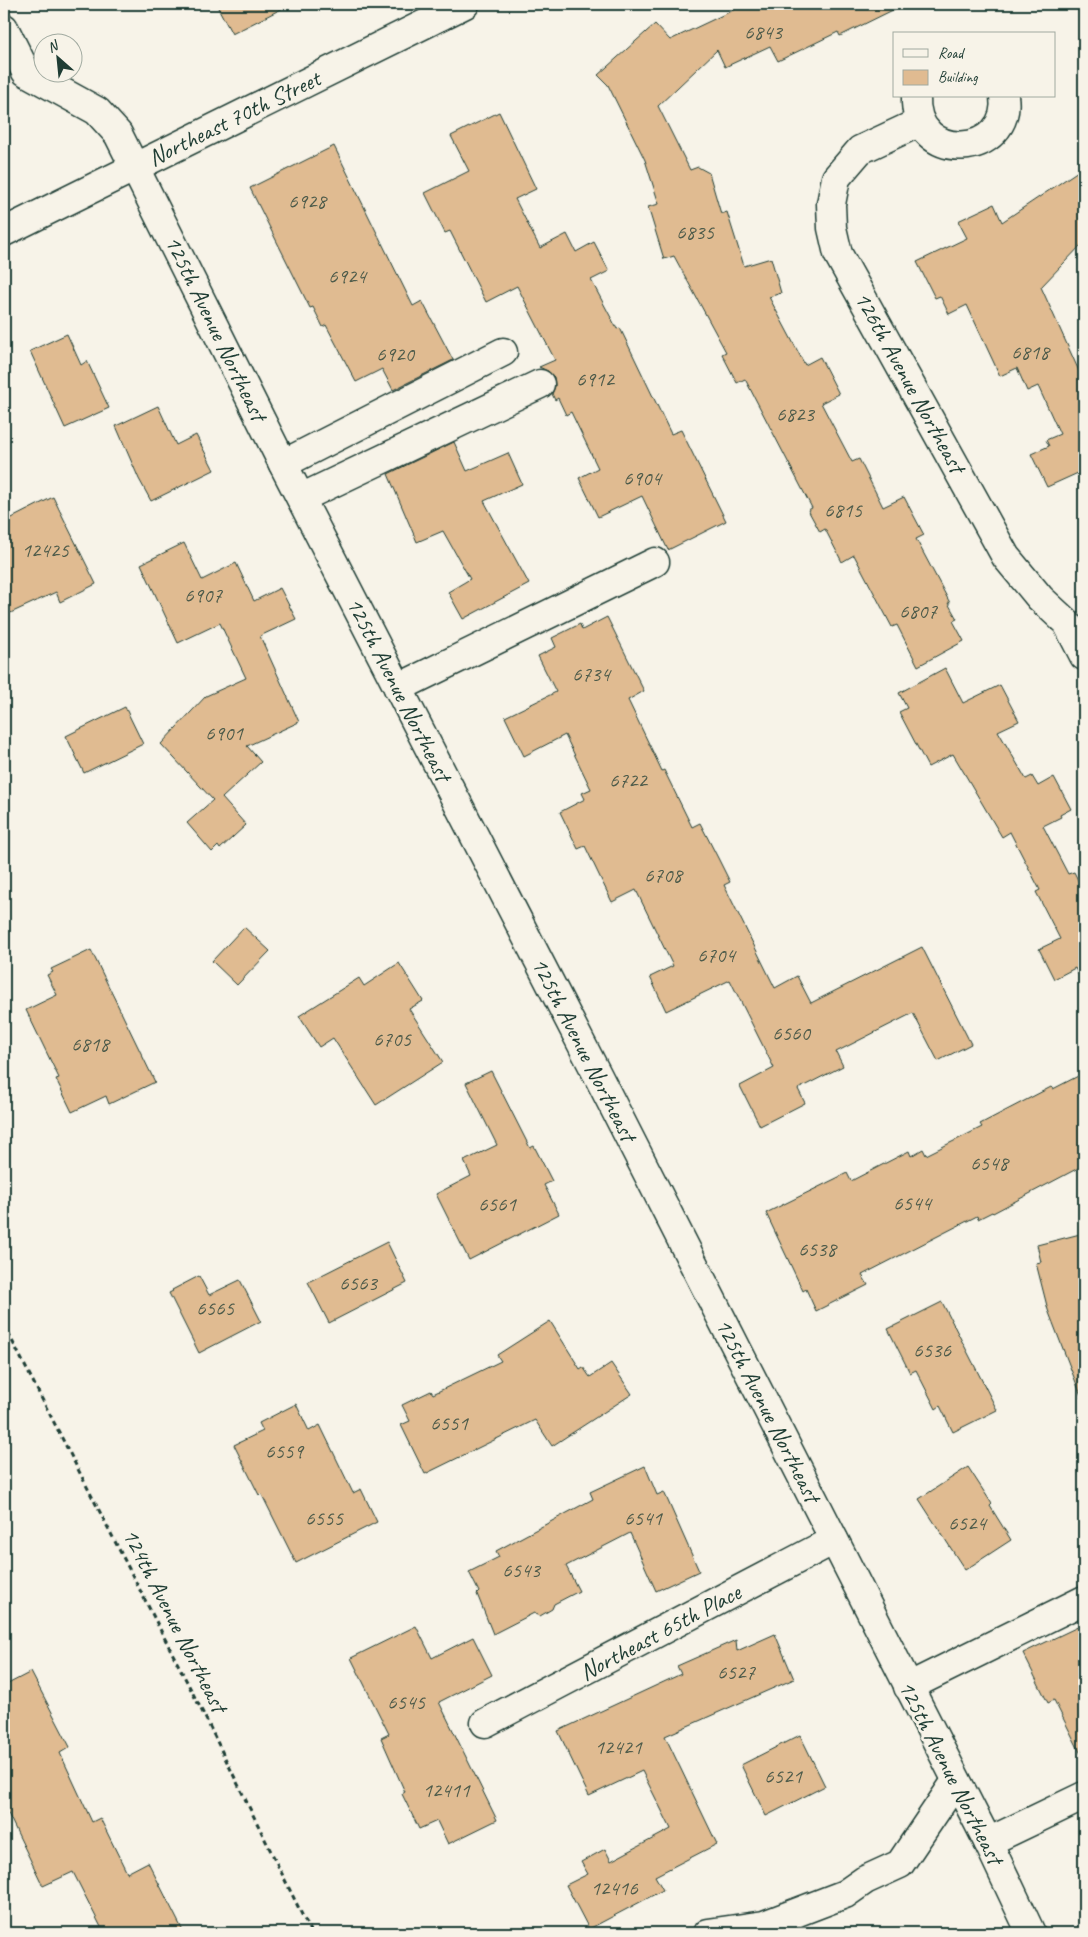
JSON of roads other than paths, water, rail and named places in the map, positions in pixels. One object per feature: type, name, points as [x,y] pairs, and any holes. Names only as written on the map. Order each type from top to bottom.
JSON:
[{"type":"street","name":"Northeast 70th Street","points":[[4,232],[465,4]]},
{"type":"street","name":"125th Avenue Northeast","points":[[4,28],[26,72],[97,111],[118,134],[283,464],[988,1842],[1031,1933]]},
{"type":"street","name":"126th Avenue Northeast","points":[[1004,98],[1002,116],[995,130],[984,140],[970,146],[955,147],[941,143],[929,134],[918,109],[860,150],[836,178],[831,204],[832,228],[838,254],[1006,557],[1040,598],[1075,618],[1084,656]]},
{"type":"street","points":[[283,464],[503,352]]},
{"type":"street","points":[[301,498],[540,384]]},
{"type":"street","points":[[398,688],[655,562]]},
{"type":"street","name":"Northeast 65th Place","points":[[485,1724],[834,1540]]},
{"type":"street","points":[[908,1687],[1084,1600]]},
{"type":"street","points":[[708,1933],[764,1925],[846,1894],[865,1880],[900,1864],[956,1781]]},
{"type":"street","points":[[988,1842],[1084,1796]]}]
